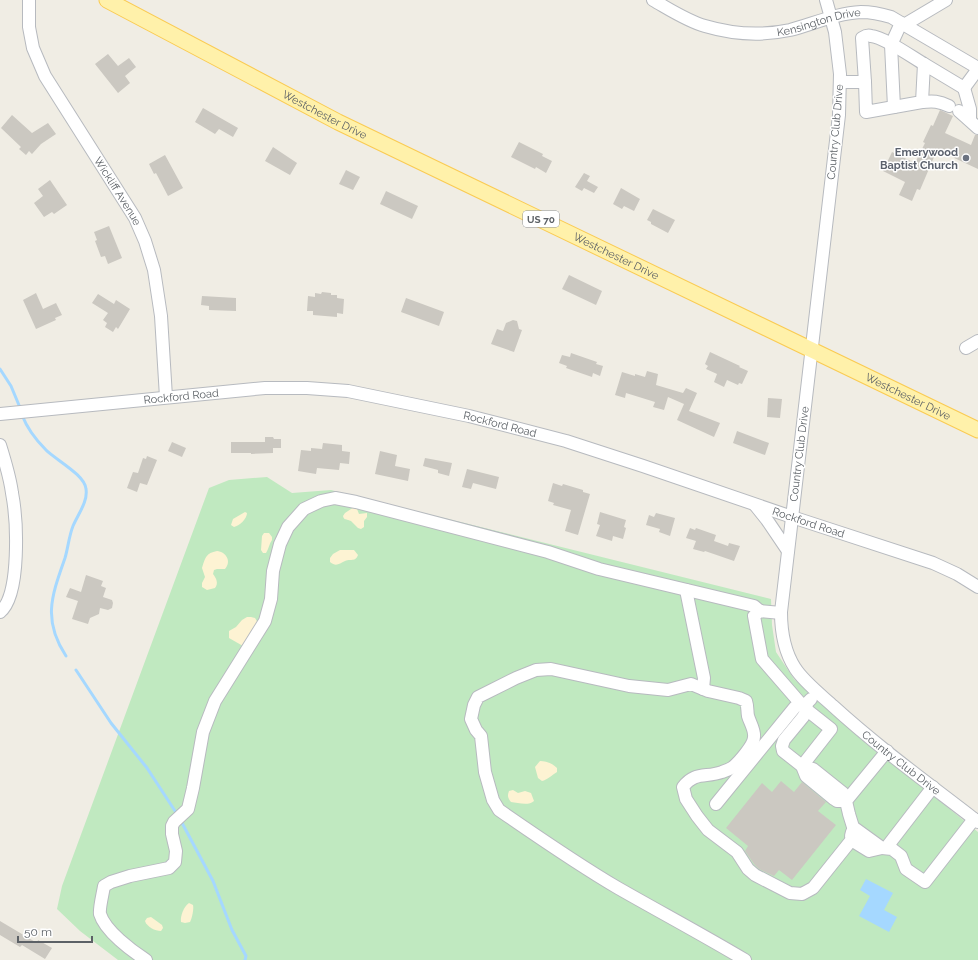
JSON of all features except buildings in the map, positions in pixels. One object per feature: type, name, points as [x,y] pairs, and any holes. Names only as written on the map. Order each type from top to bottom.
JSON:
[{"type":"main road","name":"Westchester Drive","points":[[107,0],[338,122],[811,351],[978,430]]},
{"type":"street","name":"Wickliff Avenue","points":[[29,0],[29,27],[33,48],[44,76],[136,218],[145,241],[154,270],[161,316],[166,397]]},
{"type":"street","name":"Kensington Drive","points":[[653,0],[704,26],[732,32],[763,34],[788,30],[849,13],[877,13],[891,17],[978,68]]},
{"type":"street","name":"Country Club Drive","points":[[826,0],[835,32],[840,74],[839,115],[781,613],[781,625],[785,647],[796,669],[818,692],[859,730],[976,821]]},
{"type":"street","points":[[894,107],[891,45],[903,24],[946,0]]},
{"type":"street","points":[[872,36],[891,45],[964,88],[974,124],[954,108],[940,101],[922,102],[866,112],[862,38],[872,36]]},
{"type":"street","points":[[922,102],[924,64]]},
{"type":"street","points":[[964,88],[978,68]]},
{"type":"street","points":[[840,82],[865,82]]},
{"type":"street","points":[[966,348],[978,341]]},
{"type":"street","name":"Rockford Road","points":[[6,413],[265,388],[307,388],[348,391],[469,416],[566,441],[933,563],[957,574],[978,587]]},
{"type":"street","points":[[0,445],[12,492],[16,545],[14,574],[10,598],[4,609],[0,612]]},
{"type":"street","points":[[146,960],[129,948],[105,924],[100,913],[104,886],[111,882],[130,876],[170,868],[175,862],[176,851],[172,834],[172,826],[174,822],[188,809],[202,732],[215,701],[265,621],[271,599],[273,571],[280,544],[288,527],[304,508],[321,501],[335,498],[356,502],[548,552],[599,568],[754,606],[760,611],[781,613]]},
{"type":"street","points":[[754,504],[788,551]]},
{"type":"street","points":[[686,590],[704,678],[703,689]]},
{"type":"street","points":[[760,611],[754,616],[762,659],[805,706],[831,729],[802,766]]},
{"type":"street","points":[[745,960],[570,859],[499,810],[493,800],[485,772],[481,736],[476,730],[471,719],[474,705],[478,697],[516,678],[536,670],[551,668],[629,686],[668,690],[691,684],[703,689],[739,698],[746,702],[748,715],[753,728],[754,738],[752,745],[732,767],[721,773],[697,776],[688,780],[683,787],[686,799],[708,830],[737,852],[748,869],[755,875],[790,894],[802,894],[813,888],[853,832],[843,793],[813,769],[802,766],[783,751],[782,746],[784,740],[805,706],[818,692]]},
{"type":"street","points":[[716,804],[795,707],[805,706]]},
{"type":"street","points":[[846,801],[887,751]]},
{"type":"street","points":[[884,848],[933,788]]},
{"type":"street","points":[[853,832],[884,848],[892,849],[901,856],[906,869],[925,882],[976,821]]},
{"type":"green space","points":[[267,477],[292,493],[331,490],[771,599],[772,625],[776,652],[794,679],[860,736],[978,832],[978,960],[118,960],[80,931],[57,909],[62,886],[209,488],[229,480]]},
{"type":"sand","points":[[354,507],[357,509],[359,514],[367,513],[367,517],[364,521],[364,527],[361,529],[351,521],[343,518],[345,513]]},
{"type":"sand","points":[[245,512],[247,515],[242,522],[234,527],[231,525],[233,519]]},
{"type":"sand","points":[[264,533],[269,533],[272,537],[266,553],[263,553],[261,550],[262,536]]},
{"type":"sand","points":[[340,550],[354,550],[358,555],[354,560],[347,560],[338,564],[332,564],[330,562],[330,558],[333,554]]},
{"type":"sand","points":[[217,551],[223,553],[227,557],[228,563],[225,569],[214,570],[213,574],[217,584],[215,588],[207,590],[202,587],[205,577],[202,568],[206,556]]},
{"type":"sand","points":[[247,617],[255,618],[258,623],[243,646],[229,638],[229,631]]},
{"type":"sand","points":[[540,761],[553,765],[557,768],[557,772],[548,779],[542,781],[538,778],[535,767]]},
{"type":"sand","points":[[513,790],[518,793],[525,791],[531,793],[534,801],[526,804],[511,802],[508,794],[509,791]]},
{"type":"sand","points":[[189,903],[193,905],[191,920],[190,922],[185,923],[181,922],[183,911]]},
{"type":"sand","points":[[151,917],[162,925],[163,928],[161,931],[152,928],[146,923],[145,921],[147,918]]},
{"type":"water","points":[[866,879],[893,893],[884,910],[897,917],[889,932],[859,916],[870,896],[860,890]]},
{"type":"waterway","points":[[0,369],[11,386],[21,410]]},
{"type":"waterway","points":[[22,415],[29,429],[39,442],[46,450],[76,473],[81,478],[86,489],[86,499],[75,521],[53,596],[52,619],[54,631],[66,656]]},
{"type":"waterway","points":[[76,670],[111,723],[147,768],[177,814]]},
{"type":"waterway","points":[[181,821],[213,881],[232,930],[246,956],[245,960]]},
{"type":"place","name":"Emerywood Baptist Church","points":[[966,158]]}]
